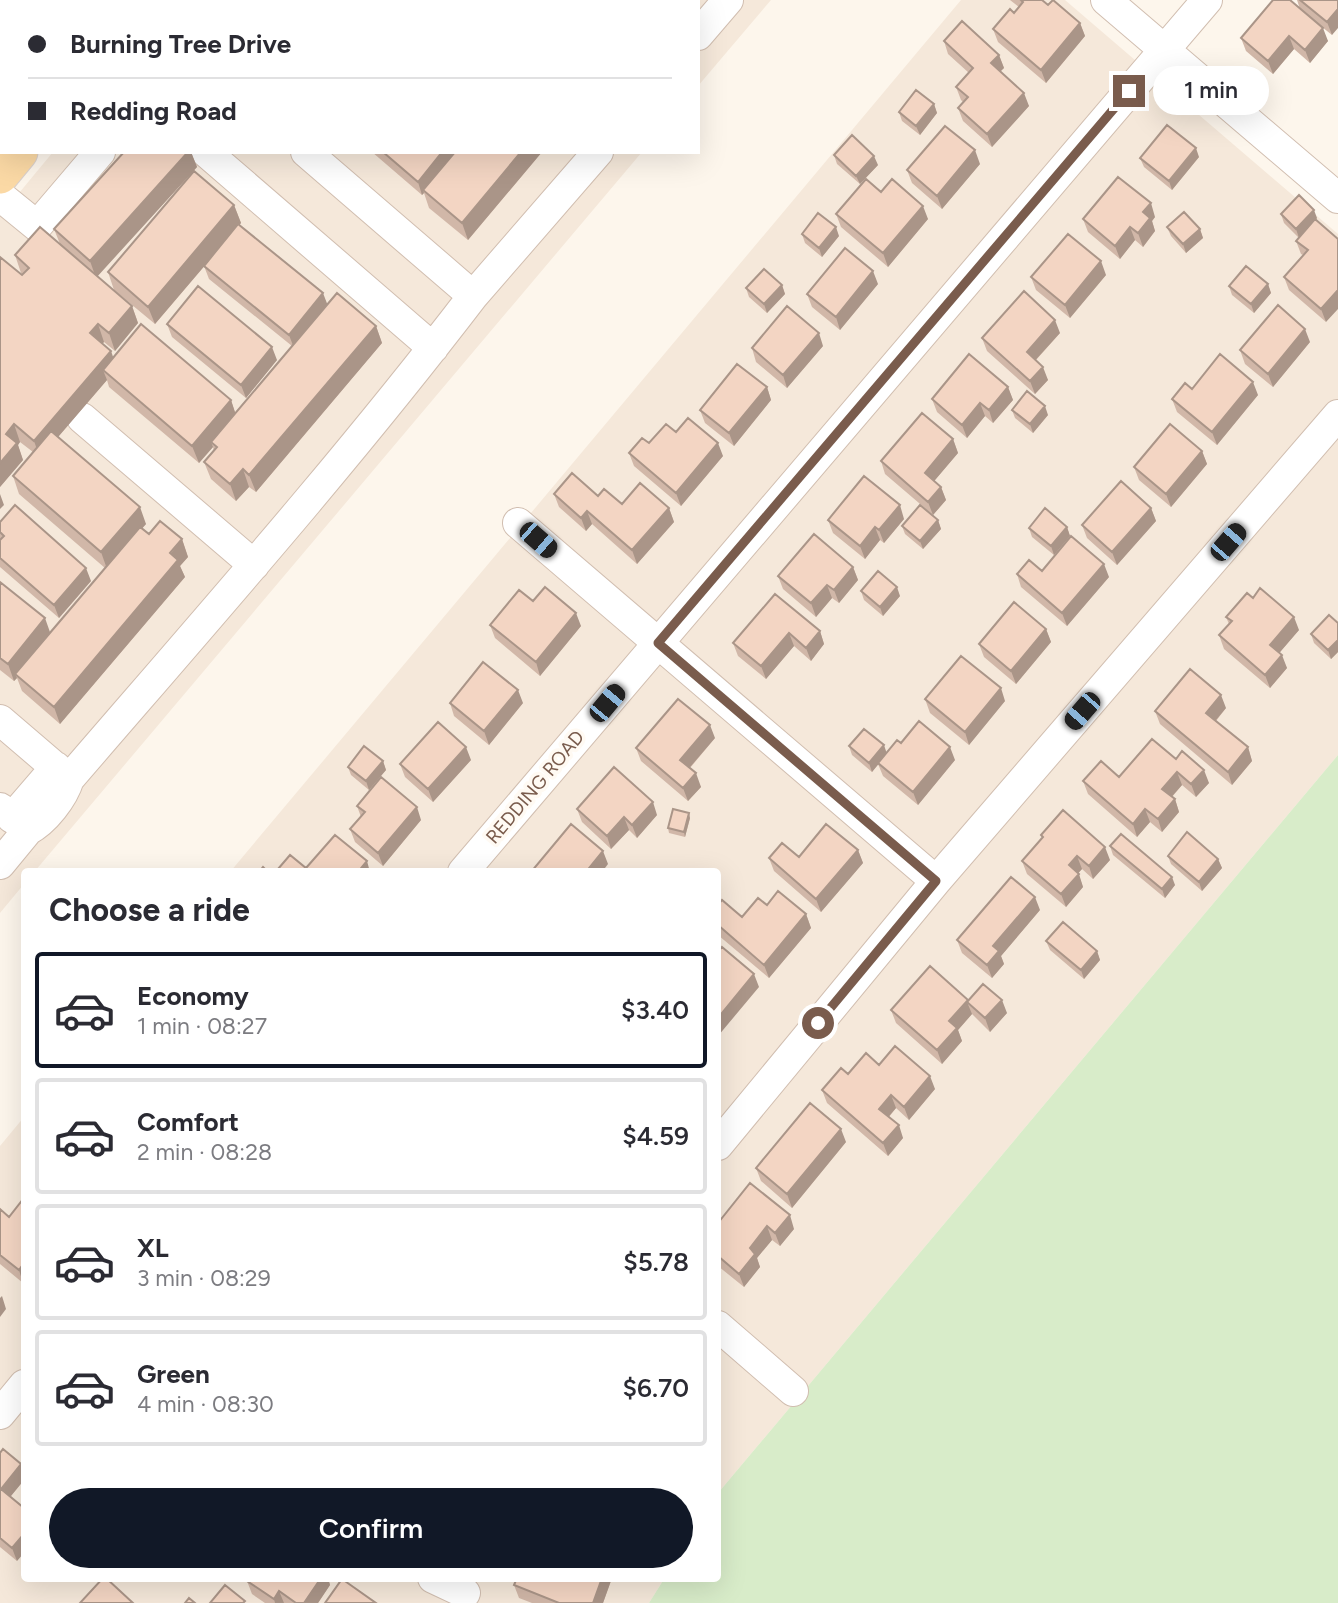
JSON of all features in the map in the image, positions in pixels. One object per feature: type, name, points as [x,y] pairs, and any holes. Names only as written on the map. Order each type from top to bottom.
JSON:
[{"type":"main road","points":[[0,175],[17,154]]},
{"type":"street","points":[[700,33],[728,0]]},
{"type":"street","points":[[1106,0],[1338,198]]},
{"type":"street","name":"REDDING ROAD","points":[[466,868],[1207,0]]},
{"type":"street","points":[[0,196],[37,226],[98,154]]},
{"type":"street","points":[[208,154],[433,348]]},
{"type":"street","points":[[308,154],[473,296]]},
{"type":"street","points":[[0,864],[13,819],[63,773],[254,565],[473,296],[596,154]]},
{"type":"street","points":[[721,1141],[936,881],[1338,415]]},
{"type":"street","points":[[82,418],[254,565]]},
{"type":"street","points":[[518,523],[936,881]]},
{"type":"street","points":[[0,720],[63,773]]},
{"type":"street","points":[[721,1329],[793,1391]]},
{"type":"street","points":[[0,1414],[21,1389]]},
{"type":"street","points":[[442,1582],[466,1592]]},
{"type":"shaded area","points":[[700,0],[771,0],[700,84]]},
{"type":"shaded area","points":[[961,0],[1065,0],[1338,234],[1338,755],[721,1489],[721,868],[233,868]]},
{"type":"shaded area","points":[[51,154],[640,154],[38,868],[21,868],[21,888],[0,913],[0,216]]},
{"type":"shaded area","points":[[21,1121],[21,1582],[662,1582],[649,1603],[0,1603],[0,1146]]},
{"type":"green space","points":[[1338,755],[1338,1603],[649,1603],[662,1582],[721,1582],[721,1489]]},
{"type":"building","points":[[1021,0],[1042,0],[1048,5],[1053,0],[1080,23],[1041,70],[993,29],[1010,9],[1014,13],[1023,2]]},
{"type":"building","points":[[1273,0],[1290,0],[1323,28],[1305,50],[1289,36],[1268,61],[1241,38]]},
{"type":"building","points":[[1300,0],[1338,0],[1338,9],[1327,22]]},
{"type":"building","points":[[962,21],[999,55],[991,63],[1024,93],[987,134],[958,108],[968,97],[956,87],[973,68],[944,41]]},
{"type":"building","points":[[916,90],[934,104],[916,126],[899,112]]},
{"type":"building","points":[[1167,125],[1196,148],[1169,181],[1140,158]]},
{"type":"building","points":[[945,126],[975,150],[937,196],[907,170]]},
{"type":"building","points":[[852,135],[874,156],[856,176],[834,155]]},
{"type":"building","points":[[122,154],[186,154],[90,261],[54,229]]},
{"type":"building","points":[[385,154],[440,154],[418,182]]},
{"type":"building","points":[[453,154],[519,154],[462,223],[423,190]]},
{"type":"building","points":[[194,171],[234,205],[148,307],[108,272]]},
{"type":"building","points":[[1118,177],[1151,203],[1143,212],[1150,218],[1138,233],[1130,227],[1115,246],[1083,219]]},
{"type":"building","points":[[866,179],[881,192],[892,179],[923,206],[883,253],[836,214]]},
{"type":"building","points":[[1299,195],[1314,210],[1296,229],[1281,214]]},
{"type":"building","points":[[1184,212],[1200,229],[1183,244],[1167,227]]},
{"type":"building","points":[[818,213],[836,227],[819,248],[802,234]]},
{"type":"building","points":[[1315,219],[1338,239],[1338,290],[1321,309],[1284,277],[1308,250],[1296,241]]},
{"type":"building","points":[[238,224],[323,293],[289,335],[204,266]]},
{"type":"building","points":[[40,227],[132,306],[109,333],[98,324],[90,333],[111,351],[34,441],[14,424],[6,434],[17,443],[0,463],[0,257],[22,275],[29,268],[15,255]]},
{"type":"building","points":[[1068,234],[1101,261],[1065,305],[1031,277]]},
{"type":"building","points":[[845,248],[873,271],[836,317],[807,294]]},
{"type":"building","points":[[1246,266],[1268,284],[1251,304],[1229,286]]},
{"type":"building","points":[[764,269],[782,285],[764,304],[746,288]]},
{"type":"building","points":[[198,286],[272,347],[241,385],[167,324]]},
{"type":"building","points":[[1024,291],[1055,320],[1027,352],[1043,367],[1030,381],[982,338]]},
{"type":"building","points":[[337,293],[376,326],[249,475],[243,469],[230,484],[204,462],[217,447],[211,442]]},
{"type":"building","points":[[1278,305],[1305,329],[1268,374],[1240,350]]},
{"type":"building","points":[[787,306],[819,333],[783,375],[752,348]]},
{"type":"building","points":[[141,324],[231,400],[192,446],[103,370]]},
{"type":"building","points":[[969,354],[1008,387],[989,410],[980,403],[962,425],[932,399]]},
{"type":"building","points":[[1220,354],[1253,382],[1212,432],[1172,399],[1185,383],[1192,389]]},
{"type":"building","points":[[737,364],[767,387],[729,433],[700,410]]},
{"type":"building","points":[[1027,391],[1045,406],[1030,424],[1012,410]]},
{"type":"building","points":[[922,413],[953,439],[925,473],[941,487],[928,502],[881,461]]},
{"type":"building","points":[[688,418],[718,443],[676,493],[629,453],[642,438],[649,443],[666,424],[676,432]]},
{"type":"building","points":[[1170,424],[1202,451],[1166,494],[1134,467]]},
{"type":"building","points":[[51,431],[140,507],[101,552],[13,476]]},
{"type":"building","points":[[572,473],[598,496],[604,489],[622,504],[640,483],[669,508],[632,550],[587,511],[581,518],[554,494]]},
{"type":"building","points":[[864,476],[900,505],[879,530],[875,527],[860,546],[828,520]]},
{"type":"building","points":[[1121,481],[1151,508],[1112,552],[1082,525]]},
{"type":"building","points":[[15,505],[86,568],[54,605],[0,558],[0,540],[4,536],[0,532],[0,522]]},
{"type":"building","points":[[920,505],[938,520],[920,541],[902,526]]},
{"type":"building","points":[[1045,508],[1067,527],[1051,546],[1029,528]]},
{"type":"building","points":[[160,521],[182,539],[170,553],[178,560],[54,707],[15,674],[140,527],[149,534]]},
{"type":"building","points":[[814,534],[853,567],[834,590],[827,585],[811,603],[778,576]]},
{"type":"building","points":[[1071,536],[1104,564],[1062,613],[1017,574],[1029,560],[1042,571]]},
{"type":"building","points":[[878,571],[897,587],[880,607],[861,591]]},
{"type":"building","points":[[0,582],[45,618],[8,664],[0,658]]},
{"type":"building","points":[[545,587],[576,613],[536,662],[490,625],[519,590],[533,601]]},
{"type":"building","points":[[1260,588],[1294,617],[1270,645],[1282,655],[1265,675],[1219,635],[1232,621],[1226,617],[1247,593],[1253,598]]},
{"type":"building","points":[[775,594],[820,631],[806,648],[789,633],[761,666],[733,643]]},
{"type":"building","points":[[1014,602],[1046,629],[1011,671],[979,644]]},
{"type":"building","points":[[1329,615],[1338,623],[1338,640],[1328,650],[1311,634]]},
{"type":"building","points":[[961,656],[1001,688],[965,732],[925,699]]},
{"type":"building","points":[[483,662],[518,690],[484,731],[450,703]]},
{"type":"building","points":[[1190,669],[1221,695],[1206,713],[1248,747],[1228,772],[1155,711]]},
{"type":"building","points":[[678,699],[710,725],[680,760],[696,773],[683,788],[636,748]]},
{"type":"building","points":[[919,721],[950,747],[913,792],[878,763],[897,740],[901,743]]},
{"type":"building","points":[[438,722],[466,747],[428,789],[400,764]]},
{"type":"building","points":[[864,729],[884,745],[869,763],[849,746]]},
{"type":"building","points":[[1152,739],[1176,759],[1182,751],[1204,770],[1191,784],[1177,772],[1162,789],[1175,799],[1158,819],[1145,809],[1133,824],[1083,781],[1101,761],[1119,777]]},
{"type":"building","points":[[364,746],[383,761],[366,781],[348,767]]},
{"type":"building","points":[[614,767],[653,802],[632,825],[624,817],[607,836],[577,809]]},
{"type":"building","points":[[381,777],[417,807],[378,853],[350,829],[365,812],[357,806]]},
{"type":"building","points":[[673,809],[689,813],[684,832],[668,828]]},
{"type":"building","points":[[1063,810],[1105,847],[1089,866],[1077,856],[1069,865],[1079,874],[1061,894],[1022,861]]},
{"type":"building","points":[[571,824],[603,851],[589,868],[534,868]]},
{"type":"building","points":[[826,824],[858,850],[816,899],[769,858],[782,843],[799,857]]},
{"type":"building","points":[[1187,832],[1218,859],[1199,882],[1168,856]]},
{"type":"building","points":[[1121,834],[1172,877],[1162,889],[1110,846]]},
{"type":"building","points":[[335,835],[367,861],[361,868],[306,868]]},
{"type":"building","points":[[290,855],[306,868],[279,868]]},
{"type":"building","points":[[1011,877],[1035,897],[993,946],[999,951],[987,965],[957,940]]},
{"type":"building","points":[[778,891],[806,914],[764,965],[721,928],[721,901],[742,917],[758,898],[767,905]]},
{"type":"building","points":[[1063,922],[1097,951],[1081,970],[1046,941]]},
{"type":"building","points":[[721,948],[754,974],[721,1014]]},
{"type":"building","points":[[930,966],[968,1000],[949,1021],[957,1028],[937,1050],[891,1010]]},
{"type":"building","points":[[983,984],[1002,1000],[985,1018],[967,1002]]},
{"type":"building","points":[[895,1046],[930,1076],[904,1107],[891,1095],[879,1109],[899,1125],[883,1143],[822,1090],[841,1068],[848,1074],[866,1053],[879,1065]]},
{"type":"building","points":[[810,1103],[841,1129],[787,1194],[756,1168]]},
{"type":"building","points":[[750,1183],[790,1215],[775,1233],[767,1226],[750,1248],[755,1254],[739,1274],[721,1259],[721,1219]]},
{"type":"building","points":[[21,1202],[19,1270],[0,1255],[0,1209],[9,1217]]},
{"type":"building","points":[[3,1449],[21,1464],[1,1489],[21,1506],[21,1538],[12,1548],[0,1538],[0,1453]]},
{"type":"building","points":[[99,1582],[110,1582],[133,1603],[80,1603]]},
{"type":"building","points":[[248,1582],[318,1582],[304,1603],[296,1603],[279,1591],[274,1599]]},
{"type":"building","points":[[340,1582],[346,1582],[376,1603],[325,1603]]},
{"type":"building","points":[[515,1582],[601,1582],[593,1603],[559,1603],[514,1585]]},
{"type":"building","points":[[225,1585],[245,1601],[210,1603]]},
{"type":"route","points":[[818,1023],[936,881],[658,643],[1129,91]]}]
